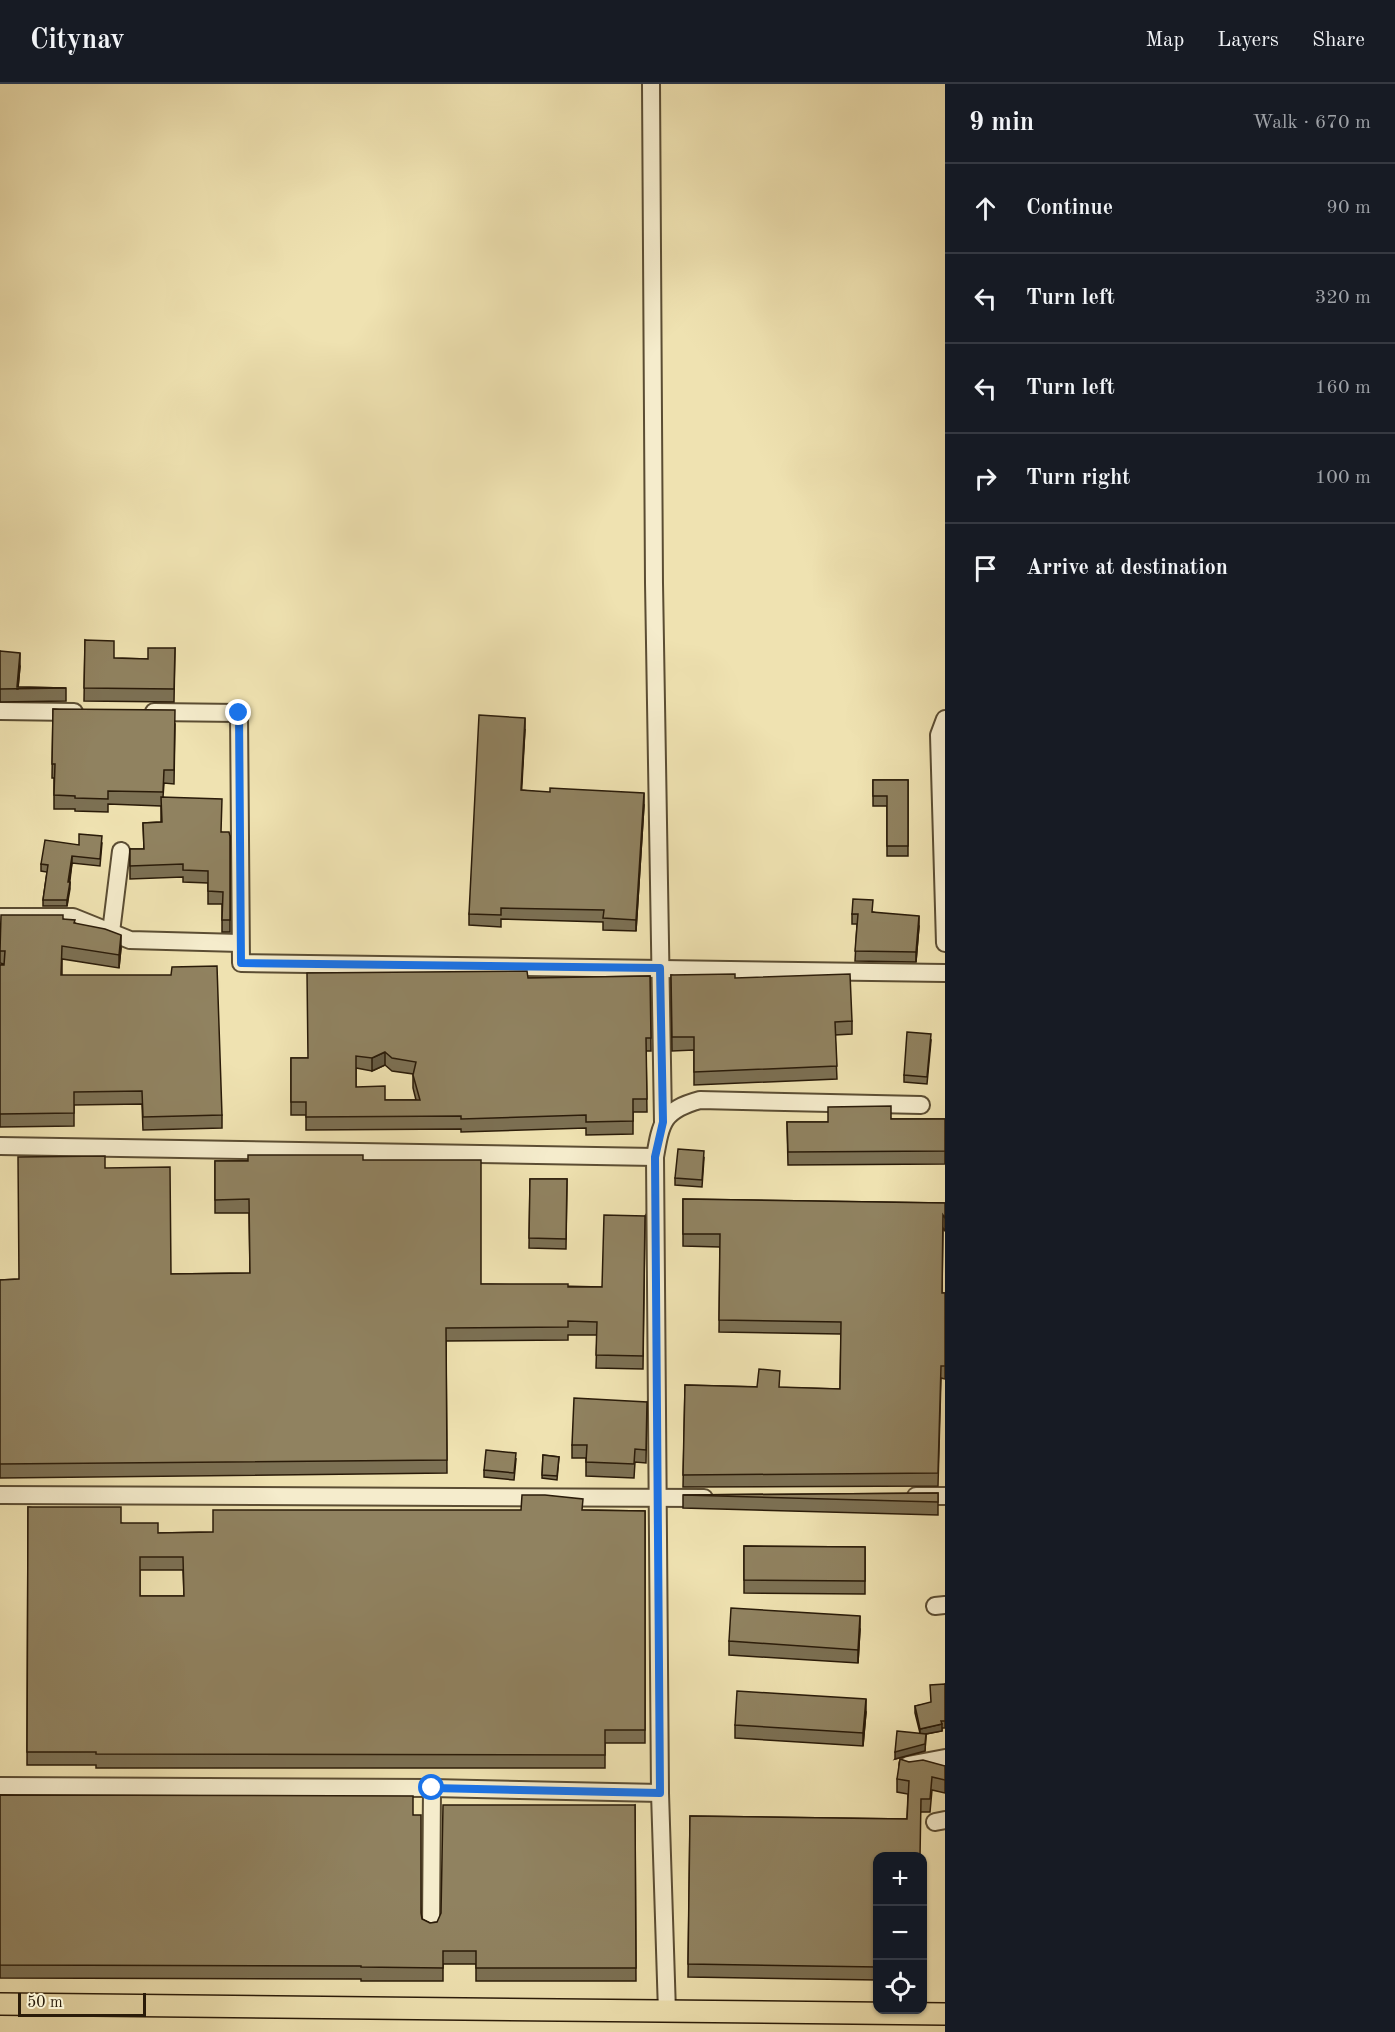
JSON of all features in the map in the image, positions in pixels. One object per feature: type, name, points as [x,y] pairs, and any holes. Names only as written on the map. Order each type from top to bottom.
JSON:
[{"type":"main road","points":[[0,2004],[945,2013]]},
{"type":"street","points":[[651,84],[654,583],[663,1122],[655,1157],[660,1793],[667,2012]]},
{"type":"street","points":[[0,711],[96,712]]},
{"type":"street","points":[[144,712],[239,713],[241,963],[945,973]]},
{"type":"street","points":[[945,719],[939,735],[945,943]]},
{"type":"street","points":[[111,932],[121,851]]},
{"type":"street","points":[[0,917],[73,917],[130,940],[240,943]]},
{"type":"street","points":[[663,1122],[682,1105],[700,1100],[921,1105]]},
{"type":"street","points":[[0,1146],[655,1157]]},
{"type":"street","points":[[0,1495],[718,1497]]},
{"type":"street","points":[[897,1497],[945,1496]]},
{"type":"street","points":[[908,1765],[945,1758]]},
{"type":"street","points":[[0,1786],[432,1788],[660,1793]]},
{"type":"street","points":[[431,1926],[432,1788]]},
{"type":"building","points":[[85,640],[114,641],[114,658],[148,659],[148,648],[175,648],[174,689],[84,688]]},
{"type":"building","points":[[0,651],[20,653],[17,687],[66,688],[0,689]]},
{"type":"building","points":[[53,709],[175,710],[174,770],[164,770],[163,792],[108,791],[108,799],[54,795]]},
{"type":"building","points":[[479,715],[525,718],[521,790],[550,792],[550,788],[644,793],[636,920],[603,918],[604,910],[501,908],[501,915],[469,914]]},
{"type":"building","points":[[873,780],[908,780],[908,846],[887,846],[887,796],[873,796]]},
{"type":"building","points":[[161,797],[222,799],[221,832],[229,832],[230,836],[230,920],[222,920],[223,892],[208,891],[208,871],[183,870],[183,864],[130,866],[130,849],[144,849],[143,823],[162,822]]},
{"type":"building","points":[[79,834],[102,836],[100,859],[72,856],[67,900],[43,900],[48,865],[41,864],[45,840],[79,845]]},
{"type":"building","points":[[853,899],[873,900],[872,912],[919,916],[916,952],[855,951],[858,914],[852,914]]},
{"type":"building","points":[[1,915],[63,915],[63,919],[75,920],[74,923],[105,929],[121,935],[119,955],[62,946],[61,975],[171,975],[172,967],[217,966],[222,1115],[143,1117],[142,1091],[74,1092],[74,1113],[0,1114],[0,965],[4,965],[5,951],[0,951]]},
{"type":"building","points":[[527,971],[528,978],[650,976],[651,1038],[646,1038],[647,1099],[633,1099],[633,1121],[586,1122],[586,1115],[461,1119],[461,1116],[306,1117],[306,1102],[291,1102],[291,1058],[308,1058],[307,973]],"holes":[[[385,1052],[392,1058],[416,1062],[413,1075],[420,1100],[385,1100],[385,1086],[356,1087],[356,1056],[372,1058]]]},
{"type":"building","points":[[735,974],[735,978],[850,974],[852,1021],[835,1022],[837,1066],[694,1072],[694,1037],[672,1037],[671,975]]},
{"type":"building","points":[[907,1032],[931,1034],[927,1077],[904,1075]]},
{"type":"building","points":[[891,1106],[891,1119],[945,1119],[945,1151],[788,1152],[787,1122],[828,1122],[828,1107]]},
{"type":"building","points":[[678,1149],[704,1151],[702,1180],[675,1178]]},
{"type":"building","points":[[248,1155],[363,1155],[363,1160],[481,1160],[481,1284],[568,1284],[568,1287],[602,1287],[604,1215],[645,1216],[643,1356],[596,1355],[597,1322],[568,1321],[568,1327],[446,1328],[447,1460],[0,1464],[0,1280],[19,1279],[18,1157],[105,1156],[105,1168],[170,1167],[171,1274],[250,1273],[249,1199],[215,1200],[215,1161],[248,1161]]},
{"type":"building","points":[[530,1179],[567,1179],[566,1239],[529,1238]]},
{"type":"building","points":[[683,1199],[945,1203],[942,1293],[945,1293],[945,1366],[941,1366],[938,1473],[683,1475],[685,1385],[757,1387],[759,1369],[780,1371],[779,1387],[840,1389],[841,1322],[719,1320],[720,1234],[683,1234]]},
{"type":"building","points":[[574,1398],[647,1402],[646,1450],[635,1449],[634,1464],[586,1462],[587,1445],[572,1445]]},
{"type":"building","points":[[486,1450],[516,1453],[514,1473],[484,1470]]},
{"type":"building","points":[[543,1455],[559,1457],[557,1476],[542,1475]]},
{"type":"building","points":[[938,1493],[938,1502],[683,1495]]},
{"type":"building","points":[[522,1495],[545,1495],[583,1499],[582,1510],[645,1511],[645,1730],[605,1730],[605,1755],[27,1752],[28,1507],[121,1507],[121,1523],[158,1523],[158,1533],[213,1532],[213,1510],[521,1510]],"holes":[[[140,1557],[183,1557],[184,1596],[140,1596]]]},
{"type":"building","points":[[744,1546],[865,1547],[865,1581],[744,1580]]},
{"type":"building","points":[[731,1608],[860,1616],[858,1650],[729,1641]]},
{"type":"building","points":[[945,1684],[945,1721],[941,1721],[942,1724],[920,1729],[915,1706],[931,1702],[930,1685]]},
{"type":"building","points":[[737,1691],[866,1699],[863,1733],[735,1725]]},
{"type":"building","points":[[897,1731],[926,1734],[925,1744],[895,1752]]},
{"type":"building","points":[[900,1759],[909,1762],[923,1760],[945,1766],[945,1780],[932,1777],[930,1799],[921,1799],[920,1852],[873,1852],[873,1967],[688,1964],[690,1816],[907,1819],[909,1781],[897,1779]]},
{"type":"building","points":[[0,1795],[413,1796],[413,1815],[421,1815],[421,1913],[422,1919],[430,1923],[437,1922],[441,1913],[443,1805],[635,1805],[636,1968],[476,1968],[476,1951],[443,1951],[443,1968],[0,1965]]},
{"type":"route","points":[[239,713],[241,963],[660,968],[663,1122],[658,1134],[655,1157],[660,1793],[432,1788]]}]
